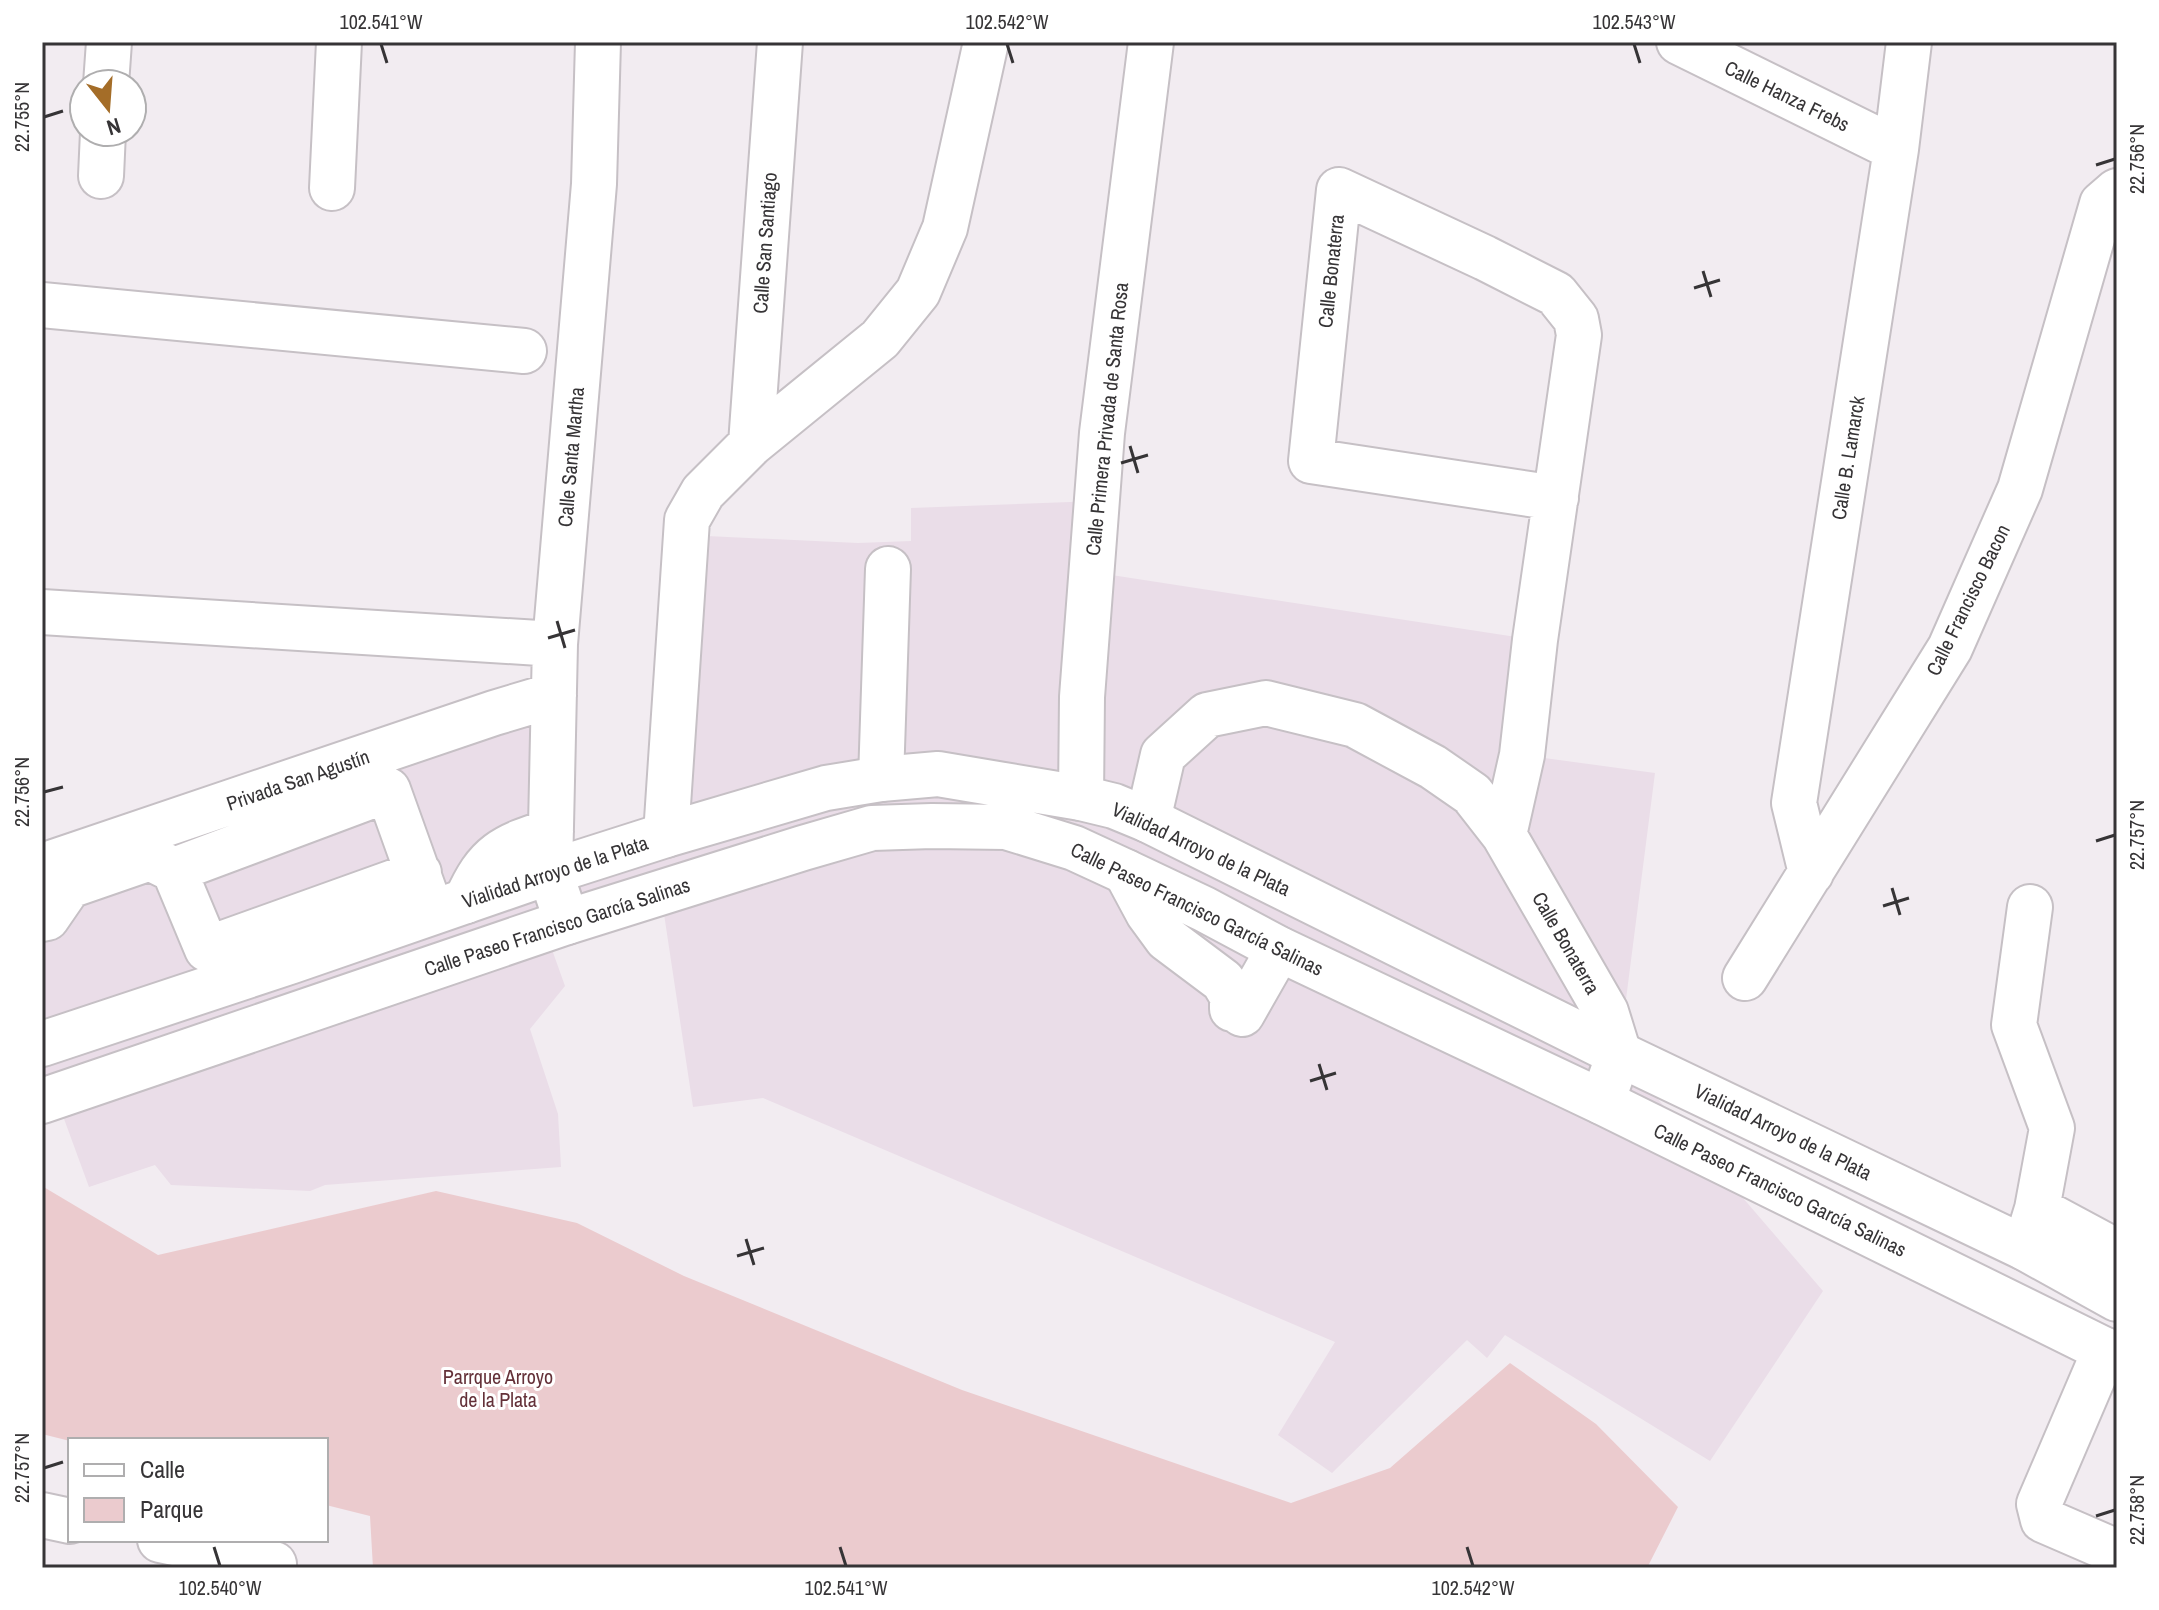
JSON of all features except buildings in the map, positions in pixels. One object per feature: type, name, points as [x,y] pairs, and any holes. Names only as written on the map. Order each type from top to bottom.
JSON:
[{"type":"street","points":[[107,68],[109,42]]},
{"type":"street","points":[[332,188],[339,42]]},
{"type":"street","name":"Calle Santa Martha","points":[[551,851],[555,644],[594,184],[598,42]]},
{"type":"street","name":"Calle San Santiago","points":[[751,444],[780,42]]},
{"type":"street","points":[[666,835],[687,520],[703,492],[751,444],[880,339],[918,292],[945,228],[986,42]]},
{"type":"street","name":"Calle Primera Privada de Santa Rosa","points":[[1081,798],[1082,697],[1102,433],[1151,42]]},
{"type":"street","name":"Calle Hanza Frebs","points":[[1679,42],[1896,149]]},
{"type":"street","name":"Calle B. Lamarck","points":[[1811,873],[1794,803],[1896,149],[1909,42]]},
{"type":"street","points":[[101,176],[102,148]]},
{"type":"street","name":"Calle Bonaterra","points":[[1504,835],[1522,755],[1579,335],[1576,319],[1556,294],[1339,190],[1311,461],[1556,498]]},
{"type":"street","name":"Calle Francisco Bacon","points":[[1745,978],[1950,648],[2020,489],[2102,204],[2117,191]]},
{"type":"street","points":[[42,305],[524,351]]},
{"type":"street","points":[[881,779],[888,569]]},
{"type":"street","points":[[42,612],[555,644]]},
{"type":"street","name":"Privada San Agustín","points":[[42,866],[554,695]]},
{"type":"street","name":"Calle Bonaterra","points":[[1148,820],[1163,755],[1207,715],[1266,703],[1355,725],[1433,767],[1472,794],[1504,835],[1606,1012],[1619,1054]]},
{"type":"street","name":"Vialidad Arroyo de la Plata","points":[[42,1044],[284,942],[439,896],[551,851],[666,835],[826,788],[938,774],[1081,798],[1114,806],[1148,820],[1619,1054],[2031,1229],[2117,1299]]},
{"type":"street","points":[[174,870],[388,790],[439,896]]},
{"type":"street","name":"Calle Paseo Francisco García Salinas","points":[[42,1101],[567,922],[872,828],[1006,827],[1074,848],[1204,909],[1279,949],[1602,1102],[2111,1353]]},
{"type":"street","points":[[551,851],[567,922]]},
{"type":"street","points":[[42,919],[47,918],[69,886],[150,858],[174,870],[207,949],[284,942],[310,1010]]},
{"type":"street","points":[[1126,872],[1148,913],[1167,939],[1223,981],[1237,1011],[1279,949]]},
{"type":"street","points":[[2030,907],[2014,1025],[2052,1128],[2031,1229],[2117,1252]]},
{"type":"street","points":[[1602,1102],[1619,1054]]},
{"type":"street","points":[[2111,1353],[2039,1504],[2043,1520],[2117,1552]]},
{"type":"street","points":[[42,1515],[68,1521]]},
{"type":"street","points":[[170,1542],[274,1564],[272,1568]]},
{"type":"shaded area","points":[[1097,501],[1092,572],[1535,640],[1522,755],[1655,773],[1619,1054],[1823,1291],[1710,1461],[1505,1335],[1487,1358],[1467,1340],[1332,1473],[1278,1435],[1335,1342],[763,1098],[693,1107],[661,894],[545,930],[565,986],[530,1029],[558,1114],[561,1167],[325,1185],[310,1191],[171,1185],[155,1165],[89,1187],[56,1097],[42,1101],[42,866],[554,695],[550,872],[666,835],[686,535],[858,543],[911,541],[911,508]]},
{"type":"green space","name":"Parrque Arroyo de la Plata","points":[[42,1186],[158,1255],[436,1191],[577,1223],[684,1276],[962,1390],[1291,1503],[1390,1468],[1510,1363],[1596,1424],[1678,1507],[1647,1568],[373,1568],[370,1516],[328,1506],[328,1438],[68,1438],[68,1440],[42,1434]]}]
